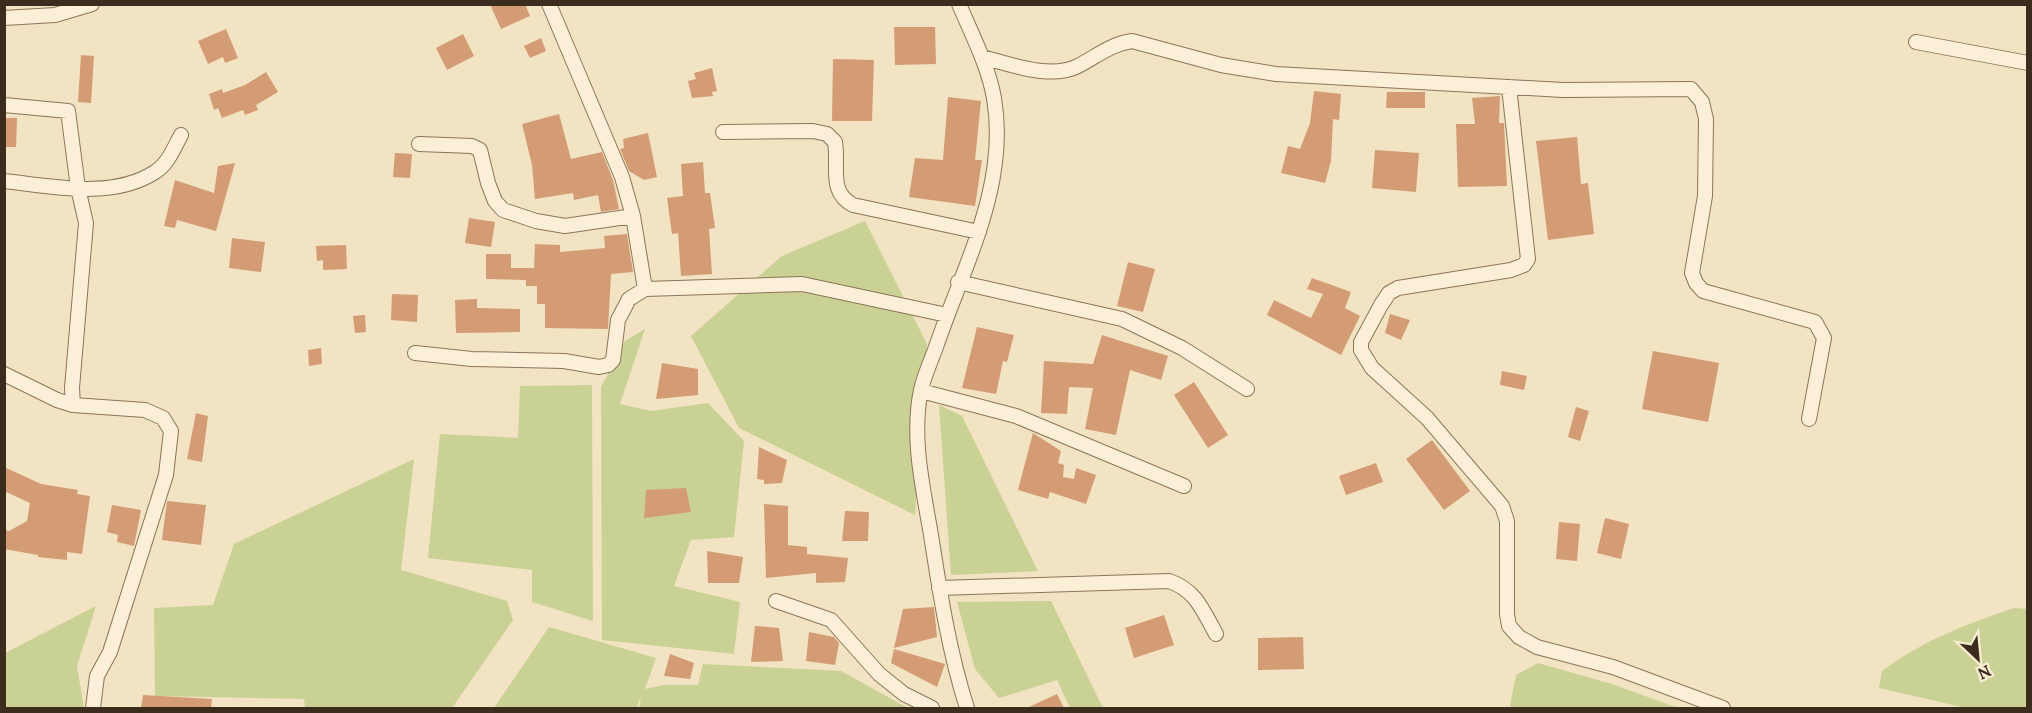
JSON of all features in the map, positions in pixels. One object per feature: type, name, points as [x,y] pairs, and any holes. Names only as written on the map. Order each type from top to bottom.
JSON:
[{"type":"street","points":[[4,18],[55,15],[92,4]]},
{"type":"street","points":[[549,4],[622,177],[633,216],[645,289]]},
{"type":"street","points":[[959,4],[982,57],[993,98],[998,143],[993,184],[979,232],[958,282],[921,391],[918,426],[919,464],[939,588],[967,708]]},
{"type":"street","points":[[982,57],[1019,66],[1060,72],[1076,67],[1118,43],[1132,41],[1221,65],[1276,74],[1563,90],[1691,89],[1702,102],[1706,119],[1705,196],[1692,273],[1696,283],[1704,291],[1815,322],[1824,338],[1809,419]]},
{"type":"street","points":[[1916,42],[2028,63]]},
{"type":"street","points":[[1509,87],[1528,259],[1524,265],[1511,270],[1398,288],[1389,293],[1381,305],[1361,342],[1361,350],[1372,368],[1427,418],[1502,506],[1507,521],[1507,614],[1509,626],[1520,637],[1537,646],[1613,667],[1723,708]]},
{"type":"street","points":[[4,105],[68,111],[78,188],[86,223],[72,388],[74,405]]},
{"type":"street","points":[[723,132],[813,131],[827,134],[835,142],[836,187],[841,199],[853,205],[979,232]]},
{"type":"street","points":[[4,181],[78,188],[109,187],[141,179],[156,172],[167,161],[181,135]]},
{"type":"street","points":[[419,144],[472,146],[480,150],[488,183],[495,201],[503,210],[536,221],[565,226],[633,216]]},
{"type":"street","points":[[958,282],[1122,319],[1182,348],[1247,389]]},
{"type":"street","points":[[415,353],[472,359],[564,361],[599,367],[608,365],[613,360],[618,320],[629,299],[645,289],[802,284],[947,315]]},
{"type":"street","points":[[4,374],[57,400],[74,405],[145,410],[163,418],[171,431],[166,475],[110,652],[97,676],[93,708]]},
{"type":"street","points":[[921,391],[1016,416],[1184,486]]},
{"type":"street","points":[[939,588],[1169,581],[1184,586],[1195,595],[1216,634]]},
{"type":"street","points":[[776,601],[831,620],[879,674],[904,694],[932,708]]},
{"type":"green space","points":[[865,221],[927,344],[915,515],[739,428],[691,336],[782,256]]},
{"type":"green space","points":[[645,329],[620,404],[651,411],[708,403],[744,441],[734,537],[691,540],[674,586],[740,602],[734,654],[602,640],[601,387],[625,341]]},
{"type":"green space","points":[[592,385],[593,621],[532,602],[532,570],[428,558],[440,434],[518,438],[520,386]]},
{"type":"green space","points":[[939,405],[962,416],[1038,571],[951,575]]},
{"type":"green space","points":[[414,459],[401,570],[507,601],[513,620],[452,708],[305,708],[304,699],[155,696],[154,608],[213,605],[234,544]]},
{"type":"green space","points":[[1051,601],[1103,708],[1070,708],[1057,680],[999,698],[975,669],[957,602]]},
{"type":"green space","points":[[96,606],[77,666],[84,708],[5,708],[5,653]]},
{"type":"green space","points":[[2014,608],[2027,609],[2027,708],[1966,708],[1879,688],[1882,671],[1897,660],[1962,627]]},
{"type":"green space","points":[[549,627],[656,658],[645,689],[663,685],[698,685],[703,664],[841,671],[908,708],[639,708],[641,697],[636,708],[494,708]]},
{"type":"green space","points":[[1538,663],[1612,684],[1678,708],[1514,708],[1510,706],[1516,675]]},
{"type":"building","points":[[490,4],[525,4],[530,16],[501,29]]},
{"type":"building","points":[[894,27],[935,27],[936,64],[895,65]]},
{"type":"building","points":[[226,29],[238,58],[225,63],[223,57],[208,64],[198,41]]},
{"type":"building","points":[[463,34],[474,56],[447,70],[436,48]]},
{"type":"building","points":[[541,38],[546,51],[530,58],[524,46]]},
{"type":"building","points":[[81,55],[94,56],[91,103],[78,102]]},
{"type":"building","points":[[833,59],[874,60],[872,121],[832,121]]},
{"type":"building","points":[[712,68],[717,91],[712,92],[713,96],[692,98],[688,81],[696,79],[694,73]]},
{"type":"building","points":[[266,72],[278,92],[256,105],[258,110],[245,115],[243,110],[222,118],[218,108],[214,110],[209,94],[222,89],[223,93],[245,85]]},
{"type":"building","points":[[1314,91],[1341,94],[1339,120],[1333,119],[1331,161],[1325,183],[1281,173],[1288,146],[1300,149],[1310,123]]},
{"type":"building","points":[[1387,92],[1425,92],[1425,108],[1386,108]]},
{"type":"building","points":[[1500,96],[1499,123],[1504,123],[1507,186],[1458,187],[1456,124],[1475,124],[1472,98]]},
{"type":"building","points":[[948,97],[981,101],[975,160],[982,160],[975,206],[909,197],[915,158],[943,160]]},
{"type":"building","points":[[559,114],[571,159],[602,152],[613,180],[619,209],[601,212],[598,195],[574,200],[573,193],[535,199],[532,165],[522,124]]},
{"type":"building","points":[[4,118],[17,118],[16,147],[4,147]]},
{"type":"building","points":[[648,133],[657,177],[644,180],[629,171],[620,149],[624,148],[623,139]]},
{"type":"building","points":[[1577,137],[1581,184],[1588,183],[1594,234],[1548,240],[1536,141]]},
{"type":"building","points":[[1375,150],[1419,153],[1416,192],[1372,188]]},
{"type":"building","points":[[395,153],[412,154],[410,178],[393,177]]},
{"type":"building","points":[[703,162],[705,193],[710,193],[715,228],[709,229],[712,274],[681,276],[678,233],[672,234],[667,198],[683,196],[681,164]]},
{"type":"building","points":[[235,163],[216,231],[177,220],[175,228],[164,226],[175,180],[214,193],[218,166]]},
{"type":"building","points":[[469,218],[495,222],[491,247],[465,243]]},
{"type":"building","points":[[627,234],[633,272],[611,274],[608,329],[545,328],[545,304],[537,304],[537,286],[526,286],[526,280],[486,279],[486,254],[511,254],[511,268],[534,268],[535,244],[560,245],[560,252],[605,248],[604,236]]},
{"type":"building","points":[[232,238],[265,242],[261,272],[229,268]]},
{"type":"building","points":[[346,245],[347,269],[323,270],[323,260],[317,261],[316,246]]},
{"type":"building","points":[[1128,262],[1155,269],[1143,312],[1117,306]]},
{"type":"building","points":[[1312,278],[1351,292],[1345,308],[1360,316],[1341,355],[1267,315],[1274,300],[1311,318],[1323,294],[1307,289]]},
{"type":"building","points":[[392,294],[418,295],[417,322],[391,320]]},
{"type":"building","points":[[477,299],[477,308],[520,309],[520,332],[456,333],[455,300]]},
{"type":"building","points":[[1390,314],[1410,320],[1401,340],[1385,333]]},
{"type":"building","points":[[365,315],[366,332],[355,333],[353,316]]},
{"type":"building","points":[[977,327],[1014,335],[1007,362],[1003,361],[996,394],[962,388]]},
{"type":"building","points":[[1102,335],[1168,356],[1161,380],[1130,370],[1116,435],[1085,429],[1093,388],[1069,387],[1067,414],[1041,413],[1044,361],[1093,364]]},
{"type":"building","points":[[321,348],[322,364],[309,366],[308,350]]},
{"type":"building","points":[[1653,351],[1719,363],[1708,422],[1642,409]]},
{"type":"building","points":[[662,363],[698,369],[698,395],[656,399]]},
{"type":"building","points":[[1502,371],[1527,376],[1524,390],[1500,385]]},
{"type":"building","points":[[1194,382],[1228,435],[1208,448],[1174,395]]},
{"type":"building","points":[[1576,407],[1589,411],[1580,441],[1568,437]]},
{"type":"building","points":[[196,413],[208,416],[202,462],[187,459]]},
{"type":"building","points":[[1033,433],[1061,451],[1058,463],[1064,465],[1063,477],[1074,479],[1076,468],[1096,475],[1086,504],[1050,492],[1048,499],[1018,490]]},
{"type":"building","points":[[1432,440],[1470,491],[1444,510],[1406,459]]},
{"type":"building","points":[[759,447],[787,460],[782,483],[764,484],[764,480],[757,479]]},
{"type":"building","points":[[1376,463],[1383,482],[1346,495],[1339,476]]},
{"type":"building","points":[[4,467],[41,484],[78,490],[77,494],[90,496],[82,554],[67,552],[67,560],[38,557],[38,555],[4,549],[4,530],[9,531],[27,521],[30,503],[4,491]]},
{"type":"building","points":[[686,488],[691,512],[644,518],[646,490]]},
{"type":"building","points":[[167,501],[206,505],[201,545],[162,540]]},
{"type":"building","points":[[764,504],[788,506],[788,545],[807,547],[807,554],[848,558],[845,582],[816,583],[816,573],[766,578]]},
{"type":"building","points":[[112,505],[141,510],[134,546],[117,542],[118,535],[107,532]]},
{"type":"building","points":[[845,511],[869,512],[868,541],[842,541]]},
{"type":"building","points":[[1605,518],[1629,524],[1621,559],[1597,553]]},
{"type":"building","points":[[1559,522],[1580,524],[1577,561],[1556,559]]},
{"type":"building","points":[[707,551],[743,557],[739,583],[708,583]]},
{"type":"building","points":[[934,607],[937,637],[894,648],[903,609]]},
{"type":"building","points":[[1164,615],[1174,645],[1134,658],[1125,628]]},
{"type":"building","points":[[755,626],[779,628],[783,661],[751,662]]},
{"type":"building","points":[[809,632],[834,637],[839,643],[835,665],[806,661]]},
{"type":"building","points":[[1303,637],[1304,669],[1258,670],[1258,638]]},
{"type":"building","points":[[894,649],[945,664],[937,687],[891,663]]},
{"type":"building","points":[[670,654],[694,663],[690,679],[664,676]]},
{"type":"building","points":[[1057,694],[1064,708],[1027,708]]},
{"type":"building","points":[[143,695],[212,699],[211,708],[141,708]]}]
